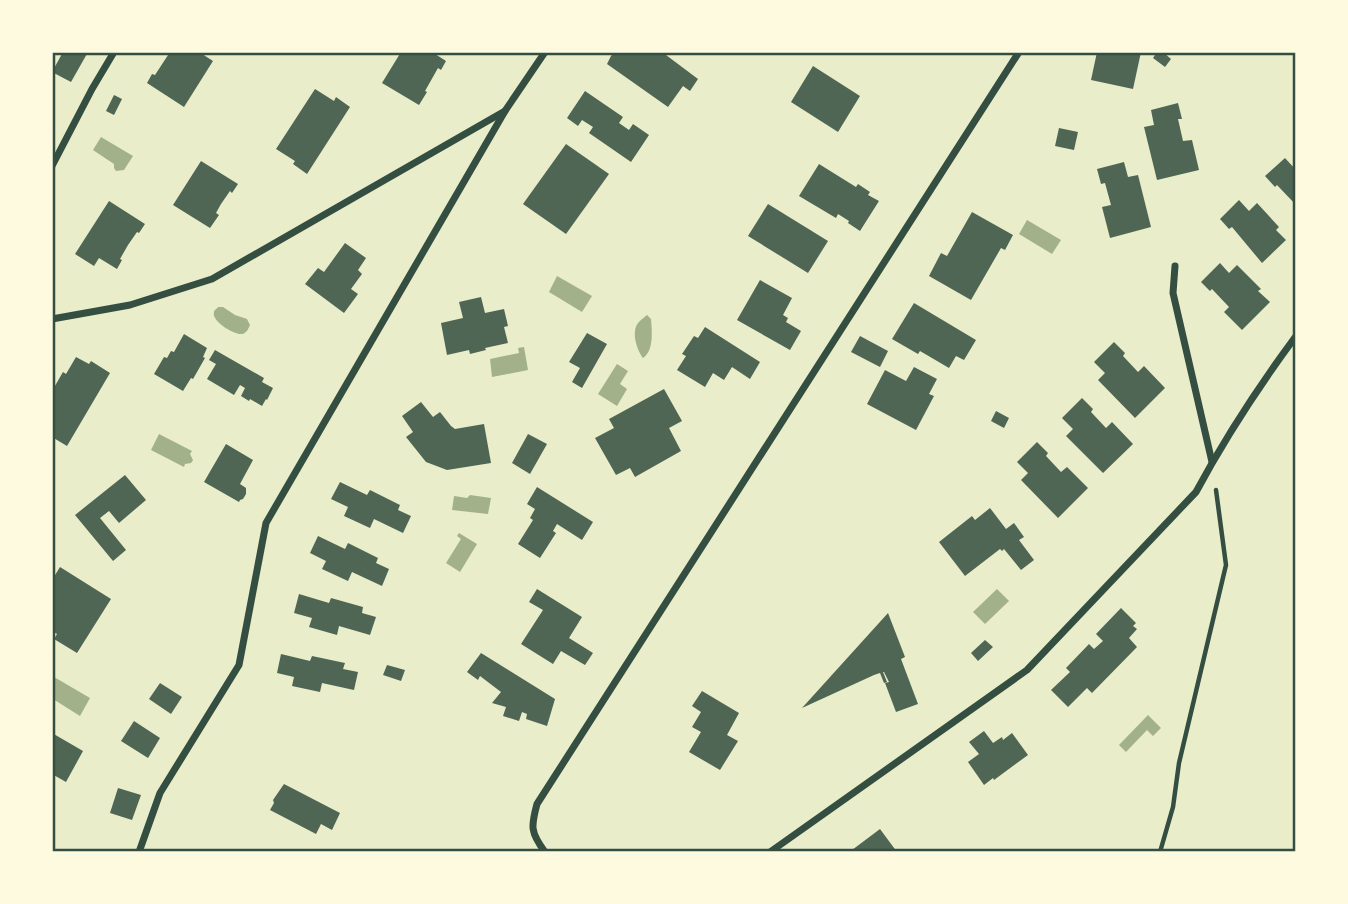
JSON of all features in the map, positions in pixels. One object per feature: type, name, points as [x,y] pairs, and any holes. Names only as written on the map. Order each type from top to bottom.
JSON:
[{"type":"street","points":[[52,166],[114,52]]},
{"type":"street","points":[[139,852],[160,793],[239,665],[266,523],[505,111],[545,52]]},
{"type":"street","points":[[545,852],[537,842],[531,824],[537,804],[1020,52]]},
{"type":"street","points":[[52,318],[130,305],[212,279],[505,111]]},
{"type":"street","points":[[1175,266],[1173,293],[1212,462]]},
{"type":"street","points":[[770,852],[1027,670],[1196,492],[1265,378],[1296,336]]},
{"type":"path","points":[[1160,852],[1173,807],[1179,763],[1226,565],[1212,462]]},
{"type":"shaded area","points":[[101,137],[133,156],[124,170],[116,171],[114,164],[93,150]]},
{"type":"shaded area","points":[[1027,220],[1061,240],[1052,254],[1019,234]]},
{"type":"shaded area","points":[[557,276],[592,296],[582,312],[549,292]]},
{"type":"shaded area","points":[[218,307],[247,319],[250,325],[247,331],[238,334],[219,323],[214,316]]},
{"type":"shaded area","points":[[647,315],[651,319],[652,340],[647,355],[643,358],[637,346],[635,331],[638,323]]},
{"type":"shaded area","points":[[524,347],[528,370],[492,377],[490,359],[519,353],[518,348]]},
{"type":"shaded area","points":[[617,364],[628,371],[620,384],[627,389],[617,406],[598,394]]},
{"type":"shaded area","points":[[159,434],[192,451],[191,463],[185,464],[184,467],[151,450]]},
{"type":"shaded area","points":[[470,495],[491,498],[488,514],[452,510],[454,496],[467,498]]},
{"type":"shaded area","points":[[459,533],[477,544],[460,572],[446,563],[461,539],[457,536]]},
{"type":"shaded area","points":[[997,589],[1009,601],[985,624],[973,612]]},
{"type":"shaded area","points":[[54,677],[90,698],[80,716],[53,699]]},
{"type":"shaded area","points":[[1148,715],[1161,728],[1153,736],[1147,730],[1126,752],[1119,745]]},
{"type":"building","points":[[63,52],[88,52],[71,82],[52,72]]},
{"type":"building","points":[[170,52],[199,52],[213,61],[184,107],[147,83]]},
{"type":"building","points":[[401,52],[432,52],[446,61],[441,70],[438,68],[419,105],[382,83]]},
{"type":"building","points":[[615,52],[662,52],[698,79],[690,91],[683,86],[668,107],[607,64]]},
{"type":"building","points":[[1097,52],[1141,52],[1133,89],[1091,80]]},
{"type":"building","points":[[1157,52],[1163,52],[1171,59],[1165,67],[1153,58]]},
{"type":"building","points":[[813,66],[860,96],[838,132],[791,102]]},
{"type":"building","points":[[315,89],[334,101],[336,97],[350,107],[307,174],[293,164],[295,161],[276,149]]},
{"type":"building","points":[[585,91],[623,117],[619,123],[629,130],[633,124],[649,135],[631,162],[589,133],[593,127],[582,120],[578,126],[567,118]]},
{"type":"building","points":[[114,95],[122,99],[114,115],[106,111]]},
{"type":"building","points":[[1178,103],[1183,141],[1192,140],[1199,170],[1157,180],[1144,127],[1154,125],[1151,110]]},
{"type":"building","points":[[1059,128],[1078,132],[1074,150],[1055,146]]},
{"type":"building","points":[[566,144],[609,174],[566,234],[523,204]]},
{"type":"building","points":[[1285,158],[1296,170],[1296,205],[1265,176]]},
{"type":"building","points":[[201,161],[238,184],[221,204],[216,213],[219,215],[210,228],[173,205]]},
{"type":"building","points":[[1124,162],[1128,177],[1138,175],[1151,227],[1110,238],[1102,207],[1111,205],[1105,183],[1101,184],[1097,169]]},
{"type":"building","points":[[819,164],[856,187],[858,184],[870,192],[868,195],[879,201],[860,231],[838,214],[836,218],[799,196]]},
{"type":"building","points":[[1239,200],[1249,211],[1257,203],[1279,227],[1276,230],[1286,240],[1262,263],[1232,227],[1229,229],[1220,219]]},
{"type":"building","points":[[109,201],[145,224],[128,245],[117,269],[99,258],[94,266],[75,254]]},
{"type":"building","points":[[768,204],[828,241],[808,273],[748,236]]},
{"type":"building","points":[[972,212],[1013,235],[1005,250],[1001,248],[971,300],[929,276],[941,253],[947,256]]},
{"type":"building","points":[[345,243],[366,258],[358,270],[362,274],[351,289],[358,294],[344,313],[305,284],[318,268],[324,272]]},
{"type":"building","points":[[1220,263],[1229,273],[1237,265],[1270,302],[1242,330],[1224,312],[1229,307],[1212,289],[1210,291],[1201,282]]},
{"type":"building","points":[[760,280],[792,298],[783,315],[788,318],[786,322],[801,331],[790,350],[737,320]]},
{"type":"building","points":[[481,297],[485,313],[504,309],[508,326],[504,327],[508,343],[470,354],[469,350],[447,355],[441,323],[463,318],[459,302]]},
{"type":"building","points":[[914,303],[976,340],[964,360],[956,356],[949,368],[892,339]]},
{"type":"building","points":[[705,327],[760,362],[750,379],[732,367],[724,380],[713,373],[705,387],[677,370],[686,356],[682,354],[694,336],[698,338]]},
{"type":"building","points":[[587,333],[607,344],[582,388],[572,382],[580,368],[569,362]]},
{"type":"building","points":[[184,334],[207,348],[203,357],[205,358],[183,391],[154,374],[164,357],[167,358],[171,351],[174,352]]},
{"type":"building","points":[[860,336],[888,351],[880,367],[851,352]]},
{"type":"building","points":[[1114,342],[1138,372],[1144,366],[1165,388],[1135,418],[1098,380],[1105,373],[1094,362]]},
{"type":"building","points":[[215,350],[264,378],[262,382],[273,388],[262,406],[241,396],[245,388],[240,385],[234,395],[207,379],[216,364],[209,360]]},
{"type":"building","points":[[76,357],[89,364],[91,361],[110,373],[67,446],[52,437],[52,391]]},
{"type":"building","points":[[914,367],[937,379],[929,394],[934,396],[916,430],[867,404],[885,370],[906,381]]},
{"type":"building","points":[[664,389],[682,421],[669,428],[681,451],[635,477],[630,468],[616,475],[595,438],[614,428],[609,419]]},
{"type":"building","points":[[1082,398],[1106,428],[1112,422],[1133,444],[1103,473],[1066,436],[1073,429],[1062,418]]},
{"type":"building","points":[[421,402],[433,417],[440,412],[455,429],[484,424],[491,463],[447,470],[426,462],[406,437],[413,432],[402,416]]},
{"type":"building","points":[[996,411],[1009,418],[1004,428],[991,421]]},
{"type":"building","points":[[528,434],[547,444],[530,474],[512,463]]},
{"type":"building","points":[[1037,442],[1061,472],[1067,467],[1088,488],[1058,518],[1021,480],[1028,473],[1017,462]]},
{"type":"building","points":[[226,444],[253,460],[240,484],[246,488],[246,494],[239,502],[204,482]]},
{"type":"building","points":[[125,475],[146,500],[119,523],[109,511],[100,518],[126,550],[113,561],[75,515]]},
{"type":"building","points":[[340,482],[367,495],[370,490],[400,505],[398,510],[411,516],[403,533],[374,519],[370,528],[344,516],[348,507],[331,499]]},
{"type":"building","points":[[537,487],[593,522],[582,540],[557,524],[553,531],[556,533],[540,558],[518,544],[533,520],[530,518],[535,509],[527,504]]},
{"type":"building","points":[[990,508],[1006,529],[1014,523],[1024,537],[1019,540],[1034,560],[1021,570],[1004,549],[1000,549],[965,576],[939,542],[972,516],[975,520]]},
{"type":"building","points":[[318,536],[345,549],[348,543],[378,558],[376,563],[389,569],[382,586],[352,572],[348,581],[322,569],[326,561],[310,553]]},
{"type":"building","points":[[60,567],[111,599],[77,653],[54,639],[57,634],[52,631],[52,580]]},
{"type":"building","points":[[537,589],[582,617],[569,638],[593,653],[585,665],[561,651],[553,664],[521,644],[543,610],[529,602]]},
{"type":"building","points":[[299,594],[329,603],[331,598],[363,607],[362,613],[376,617],[370,635],[339,626],[337,635],[309,627],[312,618],[294,613]]},
{"type":"building","points":[[1121,608],[1136,623],[1133,626],[1137,629],[1129,638],[1137,647],[1092,693],[1087,688],[1068,707],[1051,690],[1070,672],[1066,668],[1089,644],[1094,649],[1103,641],[1096,634]]},
{"type":"building","points":[[888,613],[905,657],[901,659],[918,704],[896,712],[885,683],[889,682],[883,672],[887,682],[884,683],[880,673],[802,708]]},
{"type":"building","points":[[985,640],[993,647],[978,661],[971,653]]},
{"type":"building","points":[[481,653],[555,699],[547,726],[526,719],[527,714],[522,712],[519,721],[503,716],[506,707],[492,703],[501,692],[480,676],[478,680],[467,672]]},
{"type":"building","points":[[281,654],[310,661],[312,656],[345,663],[343,669],[358,672],[354,690],[322,683],[320,692],[292,686],[294,677],[277,673]]},
{"type":"building","points":[[387,665],[405,670],[401,681],[383,675]]},
{"type":"building","points":[[160,683],[182,697],[171,714],[149,699]]},
{"type":"building","points":[[702,691],[739,713],[727,735],[738,741],[720,770],[689,752],[701,732],[692,727],[701,712],[692,706]]},
{"type":"building","points":[[134,721],[160,738],[148,758],[121,741]]},
{"type":"building","points":[[984,731],[993,743],[1012,733],[1028,755],[984,785],[968,762],[979,754],[969,742]]},
{"type":"building","points":[[52,733],[83,751],[66,782],[52,774]]},
{"type":"building","points":[[284,784],[340,813],[332,830],[321,824],[316,834],[270,810]]},
{"type":"building","points":[[118,788],[141,795],[132,820],[110,813]]},
{"type":"building","points":[[880,829],[897,852],[849,852],[856,847]]}]
